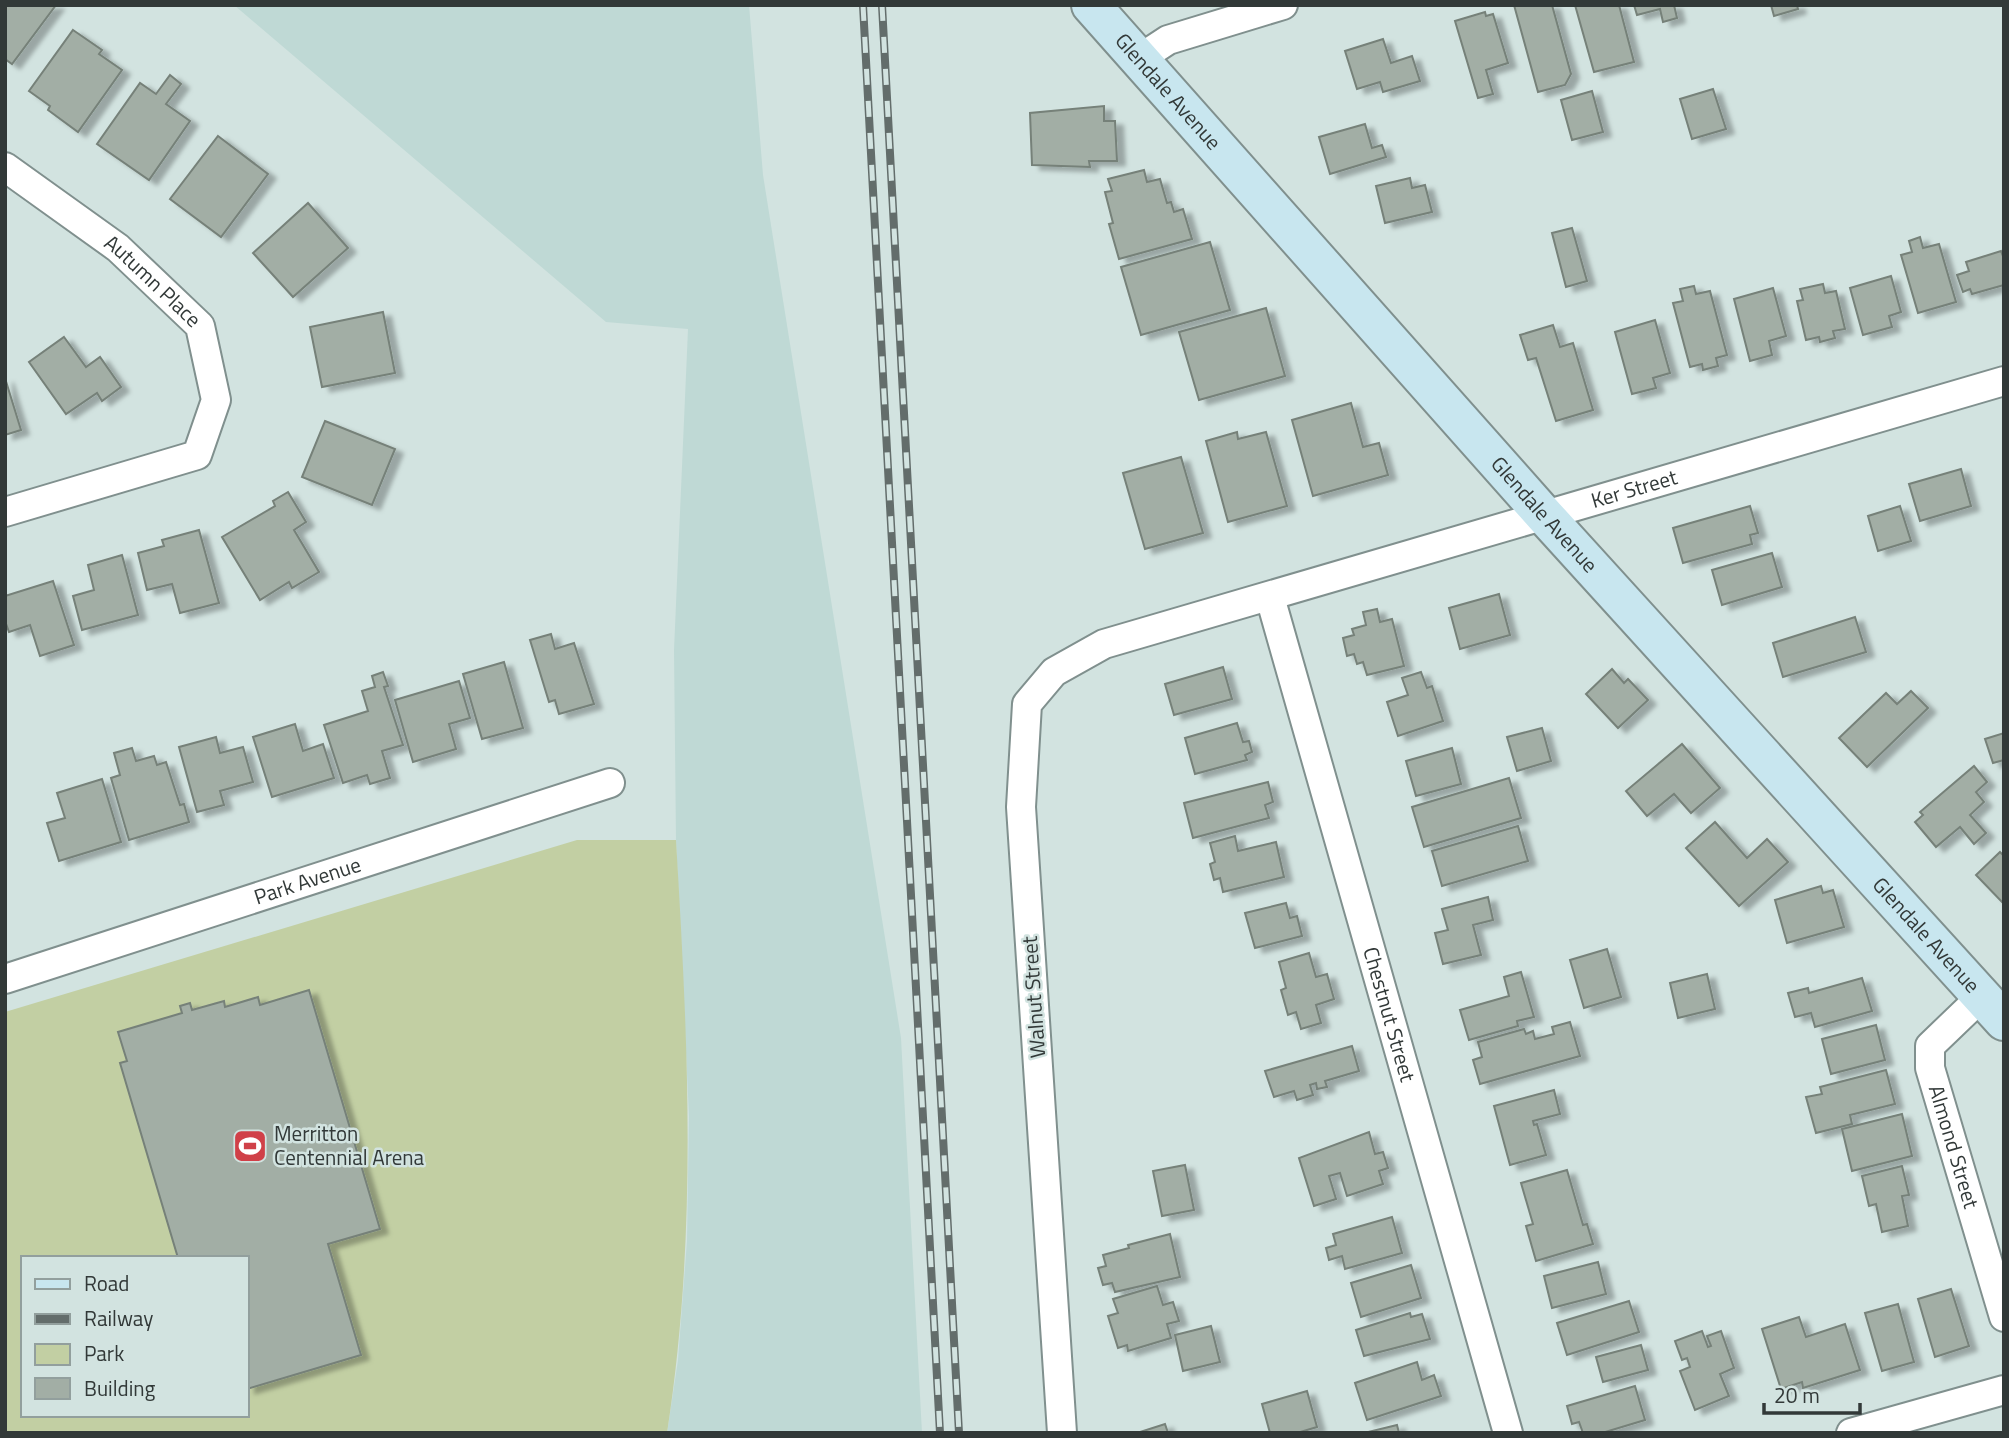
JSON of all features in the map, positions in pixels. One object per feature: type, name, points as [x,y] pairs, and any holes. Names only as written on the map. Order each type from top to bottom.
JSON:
[{"type":"main road","name":"Glendale Avenue","points":[[1091,5],[1544,515],[1992,1009]]},
{"type":"street","points":[[1139,59],[1168,40],[1283,5]]},
{"type":"street","name":"Autumn Place","points":[[5,167],[118,248],[200,326],[216,400],[197,455],[5,512]]},
{"type":"street","name":"Ker Street","points":[[1145,631],[1270,597],[2004,381]]},
{"type":"street","name":"Chestnut Street","points":[[1270,597],[1508,1433]]},
{"type":"street","name":"Walnut Street","points":[[1062,1433],[1021,807],[1027,704],[1054,672],[1104,644],[1145,631]]},
{"type":"street","name":"Park Avenue","points":[[5,979],[610,783]]},
{"type":"street","name":"Almond Street","points":[[1992,1009],[1930,1046],[1930,1068],[2004,1317]]},
{"type":"street","points":[[1851,1433],[2004,1390]]},
{"type":"shaded area","points":[[234,5],[749,5],[763,175],[901,1038],[922,1433],[667,1433],[678,1360],[687,1241],[689,1116],[676,840],[674,650],[688,329],[606,322]]},
{"type":"green space","points":[[577,840],[676,840],[687,1063],[687,1210],[677,1358],[667,1433],[5,1433],[5,1012]]},
{"type":"building","points":[[5,5],[56,5],[12,64],[5,59]]},
{"type":"building","points":[[1514,5],[1552,5],[1571,74],[1565,85],[1538,92]]},
{"type":"building","points":[[1575,5],[1619,5],[1634,62],[1594,72]]},
{"type":"building","points":[[1634,5],[1674,5],[1677,18],[1663,22],[1660,9],[1637,15]]},
{"type":"building","points":[[1771,5],[1797,5],[1798,9],[1774,16]]},
{"type":"building","points":[[1485,12],[1486,16],[1493,14],[1508,63],[1486,70],[1493,94],[1478,98],[1455,21]]},
{"type":"building","points":[[73,30],[102,50],[99,54],[122,70],[78,132],[48,110],[50,106],[29,91]]},
{"type":"building","points":[[1383,39],[1391,63],[1412,56],[1420,81],[1383,92],[1380,82],[1357,89],[1345,51]]},
{"type":"building","points":[[170,75],[181,84],[166,104],[190,121],[149,180],[97,144],[140,83],[156,94]]},
{"type":"building","points":[[1713,89],[1726,129],[1692,139],[1680,99]]},
{"type":"building","points":[[1592,91],[1603,132],[1572,140],[1561,100]]},
{"type":"building","points":[[1104,106],[1104,121],[1115,121],[1117,161],[1089,161],[1090,167],[1032,165],[1030,113]]},
{"type":"building","points":[[1365,124],[1372,148],[1382,145],[1386,157],[1330,174],[1319,137]]},
{"type":"building","points":[[218,136],[268,174],[221,237],[170,199]]},
{"type":"building","points":[[1144,170],[1147,182],[1160,179],[1167,203],[1171,202],[1174,212],[1183,209],[1192,239],[1119,259],[1109,224],[1113,223],[1105,192],[1112,191],[1108,179]]},
{"type":"building","points":[[1410,178],[1412,188],[1425,185],[1432,212],[1385,223],[1376,186]]},
{"type":"building","points":[[308,203],[348,248],[293,297],[253,253]]},
{"type":"building","points":[[1572,228],[1587,281],[1566,287],[1552,233]]},
{"type":"building","points":[[1920,237],[1923,248],[1939,244],[1956,302],[1918,313],[1901,255],[1912,252],[1909,241]]},
{"type":"building","points":[[1210,242],[1230,310],[1141,335],[1121,267]]},
{"type":"building","points":[[2001,251],[2004,259],[2004,285],[1972,294],[1970,289],[1963,292],[1957,275],[1969,271],[1966,262]]},
{"type":"building","points":[[1891,276],[1901,312],[1889,316],[1892,327],[1863,335],[1850,288]]},
{"type":"building","points":[[1823,284],[1825,293],[1836,291],[1845,329],[1833,331],[1835,338],[1820,342],[1819,337],[1806,340],[1797,301],[1803,300],[1800,289]]},
{"type":"building","points":[[1694,286],[1696,294],[1710,291],[1727,355],[1716,358],[1718,366],[1703,370],[1702,364],[1690,367],[1673,303],[1683,301],[1680,289]]},
{"type":"building","points":[[1773,288],[1786,336],[1769,341],[1772,355],[1750,361],[1734,299]]},
{"type":"building","points":[[1266,308],[1285,376],[1199,400],[1179,332]]},
{"type":"building","points":[[383,312],[395,373],[322,387],[310,327]]},
{"type":"building","points":[[1655,320],[1670,373],[1653,378],[1656,388],[1632,394],[1615,332]]},
{"type":"building","points":[[1553,325],[1560,347],[1573,343],[1593,410],[1556,421],[1536,358],[1528,360],[1520,335]]},
{"type":"building","points":[[64,337],[86,367],[100,357],[121,387],[102,401],[97,393],[66,414],[29,362]]},
{"type":"building","points":[[5,378],[21,430],[5,435]]},
{"type":"building","points":[[1351,403],[1363,447],[1379,443],[1388,475],[1313,496],[1292,420]]},
{"type":"building","points":[[325,421],[395,449],[372,505],[302,477]]},
{"type":"building","points":[[1237,432],[1238,439],[1266,432],[1287,506],[1228,522],[1206,441]]},
{"type":"building","points":[[1181,457],[1203,533],[1145,549],[1123,473]]},
{"type":"building","points":[[1961,469],[1971,506],[1920,521],[1909,484]]},
{"type":"building","points":[[288,492],[306,522],[294,530],[319,572],[292,588],[289,582],[260,600],[222,537],[275,506],[273,501]]},
{"type":"building","points":[[1750,506],[1758,533],[1750,535],[1752,544],[1683,563],[1673,528]]},
{"type":"building","points":[[1900,506],[1911,541],[1878,551],[1868,516]]},
{"type":"building","points":[[199,530],[219,603],[180,613],[172,584],[147,590],[138,553],[164,546],[162,540]]},
{"type":"building","points":[[1772,553],[1782,587],[1722,605],[1712,570]]},
{"type":"building","points":[[122,555],[138,615],[82,630],[73,596],[94,590],[88,565]]},
{"type":"building","points":[[53,581],[74,645],[40,656],[30,625],[9,632],[5,621],[5,596]]},
{"type":"building","points":[[1499,594],[1510,635],[1460,649],[1449,608]]},
{"type":"building","points":[[1377,609],[1380,622],[1392,619],[1404,666],[1367,675],[1363,662],[1357,664],[1354,654],[1347,656],[1343,638],[1354,635],[1352,629],[1366,625],[1363,612]]},
{"type":"building","points":[[1855,617],[1866,652],[1783,677],[1773,643]]},
{"type":"building","points":[[551,634],[555,649],[574,643],[594,704],[559,714],[555,700],[549,702],[530,640]]},
{"type":"building","points":[[504,662],[523,728],[482,739],[463,674]]},
{"type":"building","points":[[1223,667],[1232,699],[1174,715],[1165,684]]},
{"type":"building","points":[[1612,669],[1624,683],[1628,679],[1648,700],[1618,728],[1586,694]]},
{"type":"building","points":[[383,672],[388,686],[384,687],[403,745],[382,751],[390,778],[370,784],[367,775],[343,783],[324,725],[368,711],[362,691],[375,687],[372,676]]},
{"type":"building","points":[[1421,672],[1427,688],[1432,686],[1443,721],[1398,736],[1387,702],[1408,695],[1402,678]]},
{"type":"building","points":[[459,681],[470,718],[449,724],[456,749],[413,762],[395,700]]},
{"type":"building","points":[[1911,691],[1928,708],[1867,767],[1839,738],[1886,693],[1897,704]]},
{"type":"building","points":[[1237,723],[1243,742],[1249,741],[1252,752],[1245,755],[1247,760],[1195,774],[1185,738]]},
{"type":"building","points":[[295,724],[303,751],[323,744],[334,778],[272,797],[253,737]]},
{"type":"building","points":[[1542,728],[1551,761],[1517,771],[1507,737]]},
{"type":"building","points":[[2004,733],[2004,760],[1993,763],[1985,739]]},
{"type":"building","points":[[216,737],[220,753],[243,747],[253,782],[220,791],[224,805],[197,812],[179,747]]},
{"type":"building","points":[[1682,744],[1720,788],[1691,813],[1674,794],[1647,816],[1626,791]]},
{"type":"building","points":[[132,748],[136,761],[154,756],[157,765],[166,762],[180,805],[184,804],[189,822],[129,840],[111,778],[120,775],[114,753]]},
{"type":"building","points":[[1452,748],[1461,784],[1416,796],[1406,761]]},
{"type":"building","points":[[1974,766],[1987,782],[1976,792],[1984,802],[1970,815],[1986,833],[1974,844],[1960,827],[1936,847],[1915,822],[1923,815],[1920,812]]},
{"type":"building","points":[[1509,778],[1521,818],[1424,847],[1412,807]]},
{"type":"building","points":[[102,779],[121,842],[59,861],[47,823],[65,818],[57,793]]},
{"type":"building","points":[[1268,782],[1273,802],[1265,805],[1269,818],[1193,838],[1184,803]]},
{"type":"building","points":[[1715,822],[1747,858],[1767,839],[1788,862],[1739,906],[1686,848]]},
{"type":"building","points":[[1518,826],[1528,861],[1442,886],[1432,851]]},
{"type":"building","points":[[1235,836],[1238,851],[1276,842],[1284,877],[1223,892],[1220,878],[1214,880],[1210,864],[1215,862],[1210,843]]},
{"type":"building","points":[[2000,852],[2004,856],[2004,904],[1976,875]]},
{"type":"building","points":[[1821,886],[1823,893],[1833,890],[1844,927],[1787,943],[1775,900]]},
{"type":"building","points":[[1488,897],[1493,920],[1473,925],[1481,955],[1443,964],[1435,933],[1448,930],[1442,909]]},
{"type":"building","points":[[1286,903],[1290,918],[1297,916],[1302,936],[1255,948],[1245,913]]},
{"type":"building","points":[[1607,949],[1621,997],[1584,1008],[1570,960]]},
{"type":"building","points":[[1309,953],[1316,977],[1327,974],[1334,999],[1316,1005],[1321,1023],[1301,1029],[1296,1012],[1288,1015],[1281,990],[1286,988],[1279,962]]},
{"type":"building","points":[[1521,972],[1534,1017],[1517,1021],[1518,1026],[1469,1040],[1460,1010],[1509,996],[1504,977]]},
{"type":"building","points":[[1707,974],[1715,1009],[1678,1018],[1670,983]]},
{"type":"building","points":[[1862,978],[1872,1011],[1815,1027],[1811,1013],[1795,1017],[1788,993],[1808,988],[1809,993]]},
{"type":"building","name":"Merritton Centennial Arena","points":[[309,990],[380,1229],[328,1244],[361,1355],[248,1389],[248,1256],[177,1256],[120,1063],[127,1061],[118,1032],[182,1013],[180,1006],[190,1003],[192,1010],[224,1001],[225,1007],[258,997],[260,1005]]},
{"type":"building","points":[[1570,1022],[1580,1056],[1480,1084],[1473,1060],[1482,1057],[1478,1042],[1524,1029],[1526,1034],[1533,1031],[1535,1039],[1554,1034],[1552,1027]]},
{"type":"building","points":[[1876,1025],[1885,1060],[1831,1074],[1822,1039]]},
{"type":"building","points":[[1352,1046],[1359,1071],[1325,1081],[1327,1087],[1317,1089],[1316,1083],[1310,1085],[1313,1095],[1297,1100],[1294,1091],[1274,1097],[1265,1071]]},
{"type":"building","points":[[1886,1070],[1895,1104],[1850,1115],[1852,1124],[1816,1133],[1806,1097],[1822,1094],[1820,1087]]},
{"type":"building","points":[[1554,1090],[1560,1114],[1533,1121],[1534,1125],[1537,1124],[1546,1155],[1510,1165],[1494,1106]]},
{"type":"building","points":[[1902,1114],[1912,1156],[1852,1171],[1842,1129]]},
{"type":"building","points":[[1369,1132],[1375,1154],[1383,1152],[1388,1168],[1379,1171],[1383,1184],[1347,1196],[1340,1173],[1329,1176],[1336,1199],[1314,1206],[1299,1158]]},
{"type":"building","points":[[1185,1165],[1194,1210],[1162,1216],[1153,1171]]},
{"type":"building","points":[[1902,1166],[1909,1195],[1902,1196],[1908,1226],[1882,1232],[1876,1204],[1869,1206],[1862,1176]]},
{"type":"building","points":[[1567,1170],[1583,1225],[1587,1224],[1593,1244],[1536,1261],[1526,1226],[1533,1224],[1521,1183]]},
{"type":"building","points":[[1392,1217],[1402,1253],[1345,1269],[1342,1256],[1329,1260],[1326,1248],[1336,1245],[1333,1234]]},
{"type":"building","points":[[1170,1234],[1180,1277],[1115,1292],[1112,1283],[1103,1285],[1098,1268],[1106,1266],[1103,1255]]},
{"type":"building","points":[[1598,1262],[1606,1294],[1552,1308],[1544,1276]]},
{"type":"building","points":[[1411,1265],[1421,1298],[1361,1317],[1351,1283]]},
{"type":"building","points":[[1157,1286],[1163,1305],[1173,1302],[1179,1321],[1167,1324],[1171,1338],[1128,1351],[1127,1345],[1118,1348],[1108,1316],[1118,1313],[1113,1299]]},
{"type":"building","points":[[1951,1289],[1969,1346],[1935,1357],[1918,1299]]},
{"type":"building","points":[[1629,1301],[1639,1332],[1567,1355],[1557,1323]]},
{"type":"building","points":[[1898,1304],[1914,1362],[1882,1371],[1865,1313]]},
{"type":"building","points":[[1410,1313],[1411,1317],[1422,1314],[1430,1339],[1364,1356],[1356,1330]]},
{"type":"building","points":[[1799,1317],[1806,1337],[1845,1324],[1860,1370],[1803,1388],[1802,1382],[1781,1389],[1762,1329]]},
{"type":"building","points":[[1211,1326],[1220,1362],[1183,1371],[1175,1335]]},
{"type":"building","points":[[1702,1331],[1708,1347],[1711,1346],[1707,1336],[1721,1331],[1734,1368],[1720,1374],[1729,1396],[1695,1410],[1680,1371],[1690,1367],[1687,1358],[1682,1360],[1675,1341]]},
{"type":"building","points":[[1641,1345],[1648,1370],[1603,1382],[1596,1357]]},
{"type":"building","points":[[1417,1362],[1422,1380],[1434,1375],[1441,1396],[1367,1420],[1355,1383]]},
{"type":"building","points":[[1635,1386],[1645,1420],[1602,1433],[1583,1433],[1579,1422],[1572,1424],[1567,1406]]},
{"type":"building","points":[[1307,1391],[1317,1427],[1297,1433],[1270,1433],[1262,1404]]},
{"type":"building","points":[[1165,1424],[1168,1433],[1137,1433]]},
{"type":"building","points":[[1397,1425],[1399,1433],[1368,1433],[1368,1432]]},
{"type":"railway","points":[[863,5],[940,1433]]},
{"type":"railway","points":[[882,5],[959,1433]]},
{"type":"place","name":"Merritton Centennial Arena","points":[[250,1146]]}]
